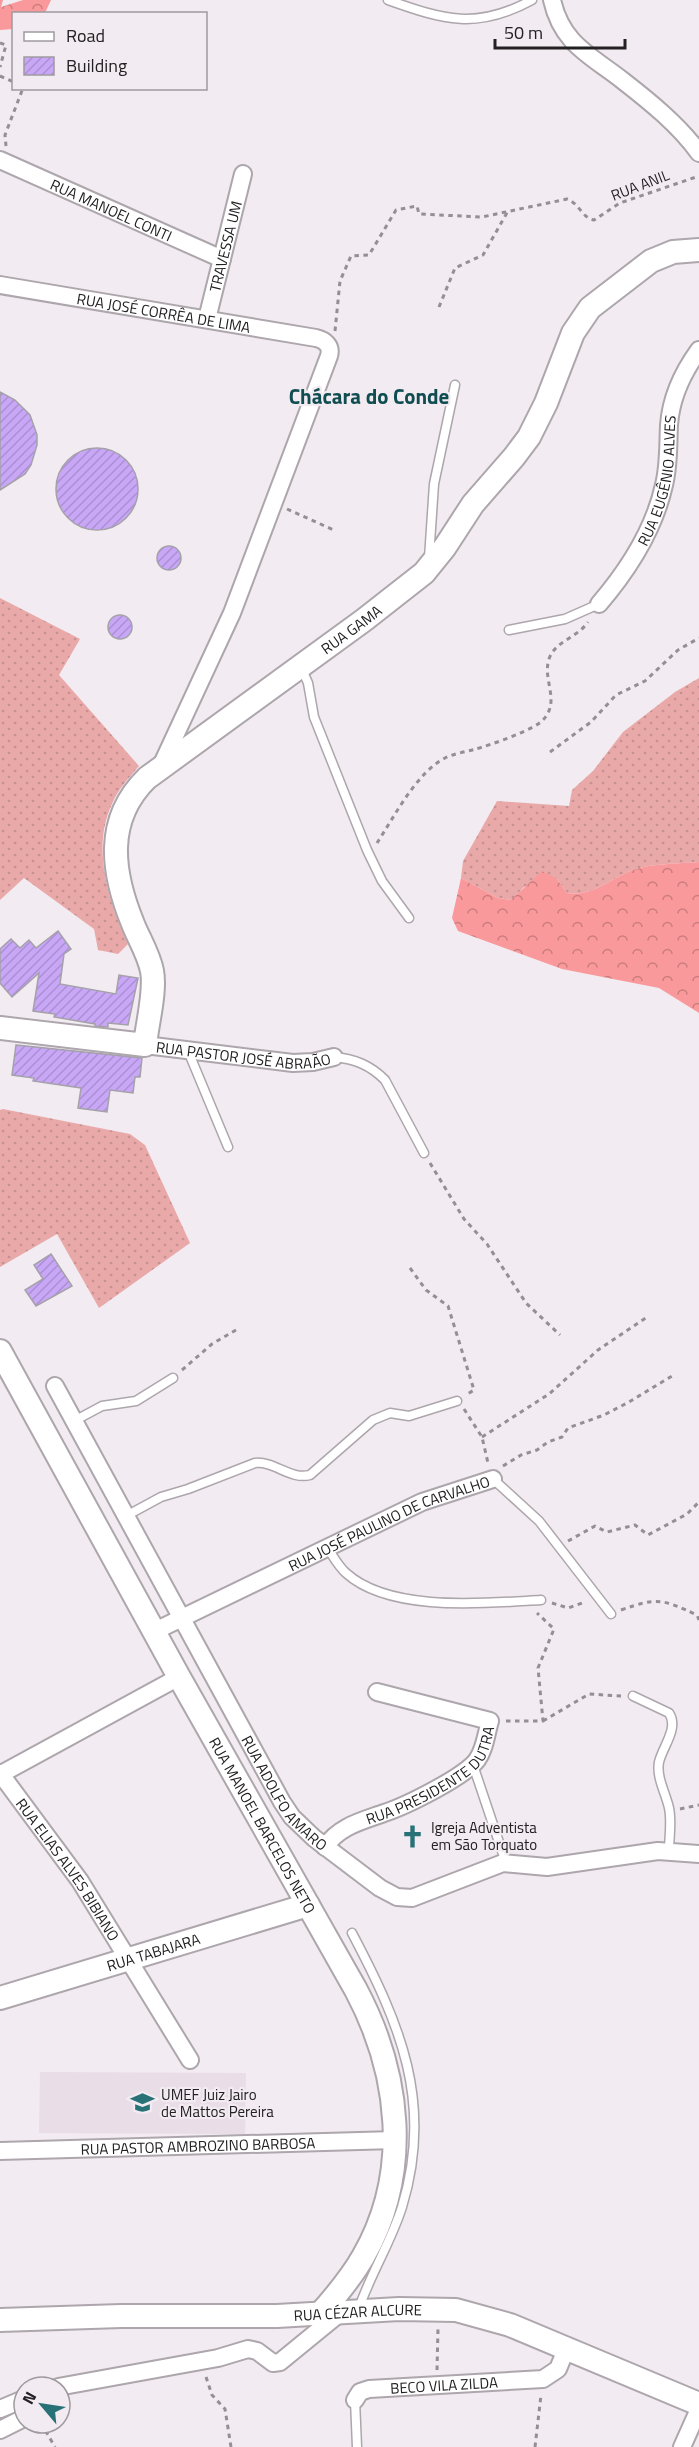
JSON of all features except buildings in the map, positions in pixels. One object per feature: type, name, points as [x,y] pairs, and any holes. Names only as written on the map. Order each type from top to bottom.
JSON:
[{"type":"street","points":[[552,0],[559,24],[572,43],[637,93],[687,137],[699,153]]},
{"type":"street","name":"RUA MANOEL CONTI","points":[[3,161],[222,259]]},
{"type":"street","name":"TRAVESSA UM","points":[[207,320],[243,174]]},
{"type":"street","name":"RUA GAMA","points":[[145,1045],[153,972],[123,893],[117,860],[116,835],[129,798],[147,778],[382,606],[429,568],[472,504],[529,437],[546,403],[573,333],[590,308],[651,261],[673,252],[699,250]]},
{"type":"street","name":"RUA JOSÉ CORRÊA DE LIMA","points":[[0,285],[316,338],[327,344]]},
{"type":"street","points":[[159,769],[232,613],[329,356],[330,349],[327,344]]},
{"type":"street","name":"RUA EUGÊNIO ALVES","points":[[598,604],[629,566],[649,528],[664,483],[669,423],[675,397],[684,373],[699,350]]},
{"type":"street","name":"RUA PASTOR JOSÉ ABRAÃO","points":[[0,1028],[294,1063],[334,1058]]},
{"type":"street","name":"RUA MANOEL BARCELOS NETO","points":[[2,1358],[356,1990],[376,2030],[389,2074],[395,2140],[388,2196],[373,2237],[352,2274],[339,2314],[280,2362],[273,2363],[252,2349],[203,2361],[72,2384]]},
{"type":"street","name":"RUA ADOLFO AMARO","points":[[55,1386],[282,1803],[302,1828],[388,1894],[405,1898],[421,1896],[496,1864],[557,1867],[645,1852],[669,1851],[699,1854]]},
{"type":"street","name":"RUA JOSÉ PAULINO DE CARVALHO","points":[[154,1631],[422,1502],[492,1476]]},
{"type":"street","points":[[0,1774],[179,1677]]},
{"type":"street","name":"RUA PRESIDENTE DUTRA","points":[[325,1847],[344,1829],[423,1795],[473,1764],[483,1748],[490,1721],[377,1692]]},
{"type":"street","name":"RUA ELIAS ALVES BIBIANO","points":[[0,1774],[80,1881],[190,2060]]},
{"type":"street","name":"RUA TABAJARA","points":[[0,1998],[308,1905]]},
{"type":"street","name":"RUA PASTOR AMBROZINO BARBOSA","points":[[0,2151],[395,2140]]},
{"type":"street","name":"RUA CÉZAR ALCURE","points":[[0,2320],[456,2310],[495,2319],[567,2347],[699,2406]]},
{"type":"street","points":[[543,2379],[558,2369],[567,2347]]},
{"type":"street","name":"BECO VILA ZILDA","points":[[355,2400],[360,2392],[369,2389],[543,2379]]},
{"type":"street","points":[[682,2447],[699,2406]]},
{"type":"lane","points":[[388,0],[433,14],[478,20],[502,15],[532,0]]},
{"type":"lane","points":[[429,568],[434,484],[455,385]]},
{"type":"lane","points":[[509,630],[565,620],[598,604]]},
{"type":"lane","points":[[300,666],[308,683],[314,717],[369,854],[382,881],[409,918]]},
{"type":"lane","points":[[187,1050],[228,1148]]},
{"type":"lane","name":"RUA PASTOR JOSÉ ABRAÃO","points":[[334,1058],[359,1061],[385,1080],[424,1153]]},
{"type":"lane","points":[[74,1421],[102,1406],[136,1401],[173,1378]]},
{"type":"lane","points":[[126,1516],[162,1497],[188,1490],[255,1463],[266,1463],[297,1476],[310,1475],[373,1420],[390,1413],[409,1416],[457,1401]]},
{"type":"lane","name":"RUA JOSÉ PAULINO DE CARVALHO","points":[[492,1476],[539,1521],[611,1614]]},
{"type":"lane","points":[[327,1547],[344,1572],[361,1584],[385,1593],[466,1605],[541,1600]]},
{"type":"lane","points":[[633,1696],[669,1713],[673,1718],[671,1733],[658,1771],[669,1811],[669,1851]]},
{"type":"lane","points":[[473,1764],[506,1863]]},
{"type":"lane","name":"RUA MANOEL BARCELOS NETO","points":[[339,2314],[402,2208],[412,2162],[414,2107],[410,2068],[395,2023],[379,1983],[352,1933]]},
{"type":"lane","name":"BECO VILA ZILDA","points":[[355,2400],[357,2447]]},
{"type":"path","points":[[0,44],[6,45],[0,66]]},
{"type":"path","points":[[3,161],[5,135],[22,90]]},
{"type":"path","name":"RUA ANIL","points":[[509,210],[567,199],[574,202],[587,218],[592,220],[620,203],[699,176]]},
{"type":"path","points":[[327,344],[335,335],[340,281],[351,256],[369,255],[396,210],[417,206],[419,214],[471,217],[490,216],[509,210]]},
{"type":"path","points":[[439,307],[455,268],[483,255],[509,210]]},
{"type":"path","points":[[275,503],[336,531]]},
{"type":"path","points":[[369,854],[423,776],[440,761],[456,754],[486,747],[542,722],[552,705],[547,669],[550,655],[561,643],[581,631],[598,604]]},
{"type":"path","points":[[550,753],[591,722],[616,695],[645,681],[678,650],[699,638]]},
{"type":"path","points":[[424,1153],[464,1220],[487,1244],[526,1303],[560,1335]]},
{"type":"path","points":[[410,1268],[426,1290],[448,1306],[474,1390],[457,1401],[482,1437],[492,1476],[521,1455],[537,1450],[548,1442],[562,1437],[568,1428],[604,1415],[672,1376]]},
{"type":"path","points":[[482,1437],[549,1394],[598,1350],[625,1329],[646,1317]]},
{"type":"path","points":[[173,1378],[212,1344],[236,1330]]},
{"type":"path","points":[[559,1547],[595,1526],[608,1532],[635,1525],[648,1535],[687,1514],[699,1502]]},
{"type":"path","points":[[541,1600],[568,1608],[580,1605],[595,1595]]},
{"type":"path","points":[[611,1614],[648,1600],[667,1602],[698,1615],[699,1620]]},
{"type":"path","points":[[525,1601],[554,1629],[538,1668],[543,1721]]},
{"type":"path","points":[[490,1721],[543,1721],[589,1694],[633,1696]]},
{"type":"path","points":[[669,1811],[699,1805]]},
{"type":"path","points":[[436,2384],[439,2309]]},
{"type":"path","points":[[203,2361],[212,2395],[225,2409],[231,2447]]},
{"type":"path","points":[[535,2447],[543,2379]]},
{"type":"shaded area","points":[[0,598],[80,639],[59,675],[139,766],[114,799],[106,821],[103,839],[105,875],[109,893],[128,944],[118,954],[98,950],[94,929],[24,878],[0,900]]},
{"type":"shaded area","points":[[699,678],[699,862],[657,865],[633,870],[593,890],[576,894],[567,893],[557,879],[524,887],[512,900],[498,898],[461,878],[463,861],[497,801],[569,806],[572,790],[593,771],[623,732],[675,692]]},
{"type":"shaded area","points":[[0,1110],[130,1134],[145,1145],[190,1243],[99,1308],[57,1234],[0,1267]]},
{"type":"shaded area","name":"UMEF Juiz Jairo de Mattos Pereira","points":[[40,2072],[246,2073],[245,2134],[39,2133]]},
{"type":"green space","points":[[0,0],[3,0],[1,7],[23,0],[51,0],[45,12],[12,12],[12,29],[0,30]]},
{"type":"green space","points":[[699,862],[699,1013],[659,988],[562,969],[458,931],[452,918],[461,878],[498,898],[511,900],[542,871],[557,879],[567,893],[576,894],[593,890],[633,870],[657,865]]},
{"type":"place","name":"Igreja Adventista em São Torquato","points":[[413,1836]]},
{"type":"place","name":"UMEF Juiz Jairo de Mattos Pereira","points":[[143,2103]]},
{"type":"district","name":"Chácara do Conde","points":[[369,396]]}]
